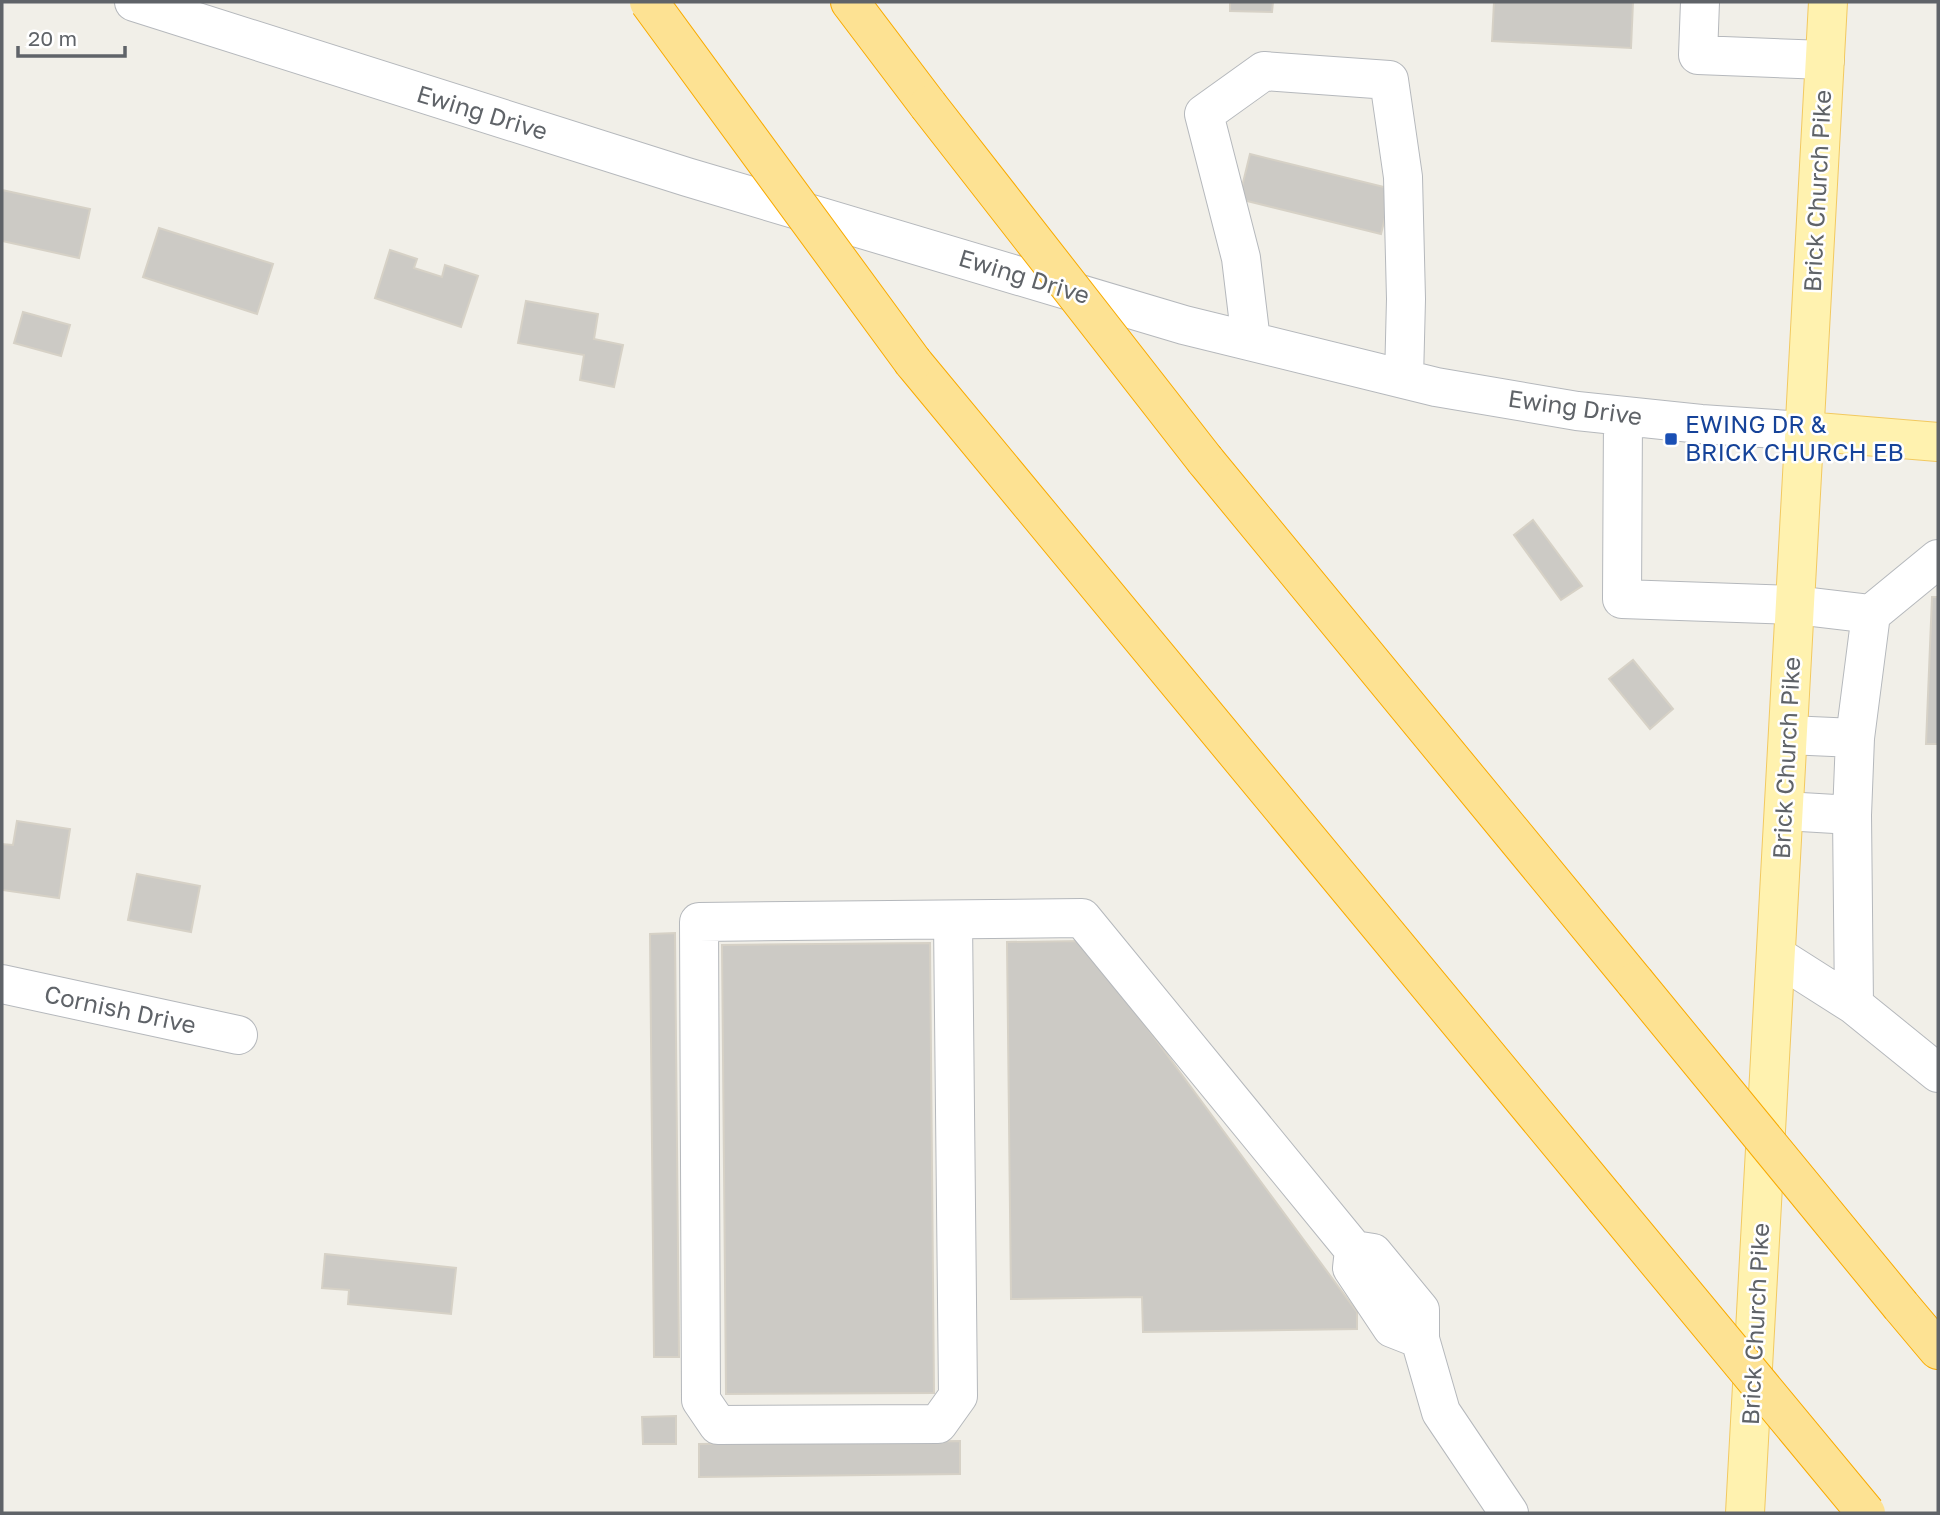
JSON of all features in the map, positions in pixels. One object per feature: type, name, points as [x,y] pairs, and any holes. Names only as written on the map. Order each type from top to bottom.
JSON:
[{"type":"highway","points":[[649,2],[913,362],[1866,1513]]},
{"type":"highway","points":[[850,2],[1205,460],[1938,1350]]},
{"type":"main road","name":"Brick Church Pike","points":[[1745,1513],[1828,2]]},
{"type":"main road","name":"Ewing Drive","points":[[1804,431],[1938,442]]},
{"type":"street","name":"Ewing Drive","points":[[134,2],[700,181],[1184,325],[1436,387],[1577,411],[1804,431]]},
{"type":"street","points":[[1700,2],[1698,55],[1825,60]]},
{"type":"street","points":[[1251,341],[1241,258],[1204,114],[1264,71],[1389,80],[1403,177],[1406,299],[1404,379]]},
{"type":"street","points":[[1623,416],[1622,599],[1795,605],[1871,614]]},
{"type":"street","points":[[1854,1005],[1852,815],[1855,738],[1871,614],[1938,559]]},
{"type":"street","points":[[1788,735],[1855,738]]},
{"type":"street","points":[[1784,811],[1852,815]]},
{"type":"street","points":[[953,920],[958,1396],[938,1424],[718,1425],[701,1400],[699,922],[1082,918],[1354,1250],[1373,1253],[1420,1310],[1420,1339],[1441,1412],[1509,1513]]},
{"type":"street","points":[[1777,956],[1854,1005],[1938,1073]]},
{"type":"street","name":"Cornish Drive","points":[[2,984],[239,1035]]},
{"type":"building","points":[[1230,2],[1273,2],[1272,12],[1230,11]]},
{"type":"building","points":[[1494,2],[1633,2],[1631,48],[1492,41]]},
{"type":"building","points":[[1250,154],[1392,189],[1381,234],[1239,199]]},
{"type":"building","points":[[2,190],[90,209],[79,258],[2,241]]},
{"type":"building","points":[[159,228],[273,264],[257,314],[143,277]]},
{"type":"building","points":[[390,250],[417,259],[414,268],[442,277],[445,265],[478,276],[461,327],[375,298]]},
{"type":"building","points":[[526,301],[598,314],[594,339],[623,345],[614,387],[580,380],[584,355],[518,343]]},
{"type":"building","points":[[23,312],[70,325],[61,356],[14,343]]},
{"type":"building","points":[[1533,520],[1582,586],[1561,600],[1514,535]]},
{"type":"building","points":[[1932,597],[1938,597],[1938,744],[1926,744]]},
{"type":"building","points":[[1633,660],[1673,709],[1650,729],[1609,679]]},
{"type":"building","points":[[17,821],[70,829],[59,898],[2,890],[2,844],[13,845]]},
{"type":"building","points":[[137,874],[200,886],[191,932],[128,920]]},
{"type":"building","points":[[675,933],[679,1357],[654,1357],[650,934]]},
{"type":"building","points":[[1083,941],[1357,1312],[1357,1329],[1143,1332],[1142,1297],[1011,1299],[1007,942]]},
{"type":"building","points":[[930,943],[934,1393],[726,1394],[722,945]]},
{"type":"building","points":[[325,1254],[456,1268],[451,1314],[348,1304],[349,1290],[322,1288]]},
{"type":"building","points":[[676,1416],[676,1444],[643,1444],[642,1417]]},
{"type":"building","points":[[960,1441],[960,1474],[699,1477],[699,1444]]},
{"type":"place","name":"EWING DR & BRICK CHURCH EB","points":[[1671,439]]}]
